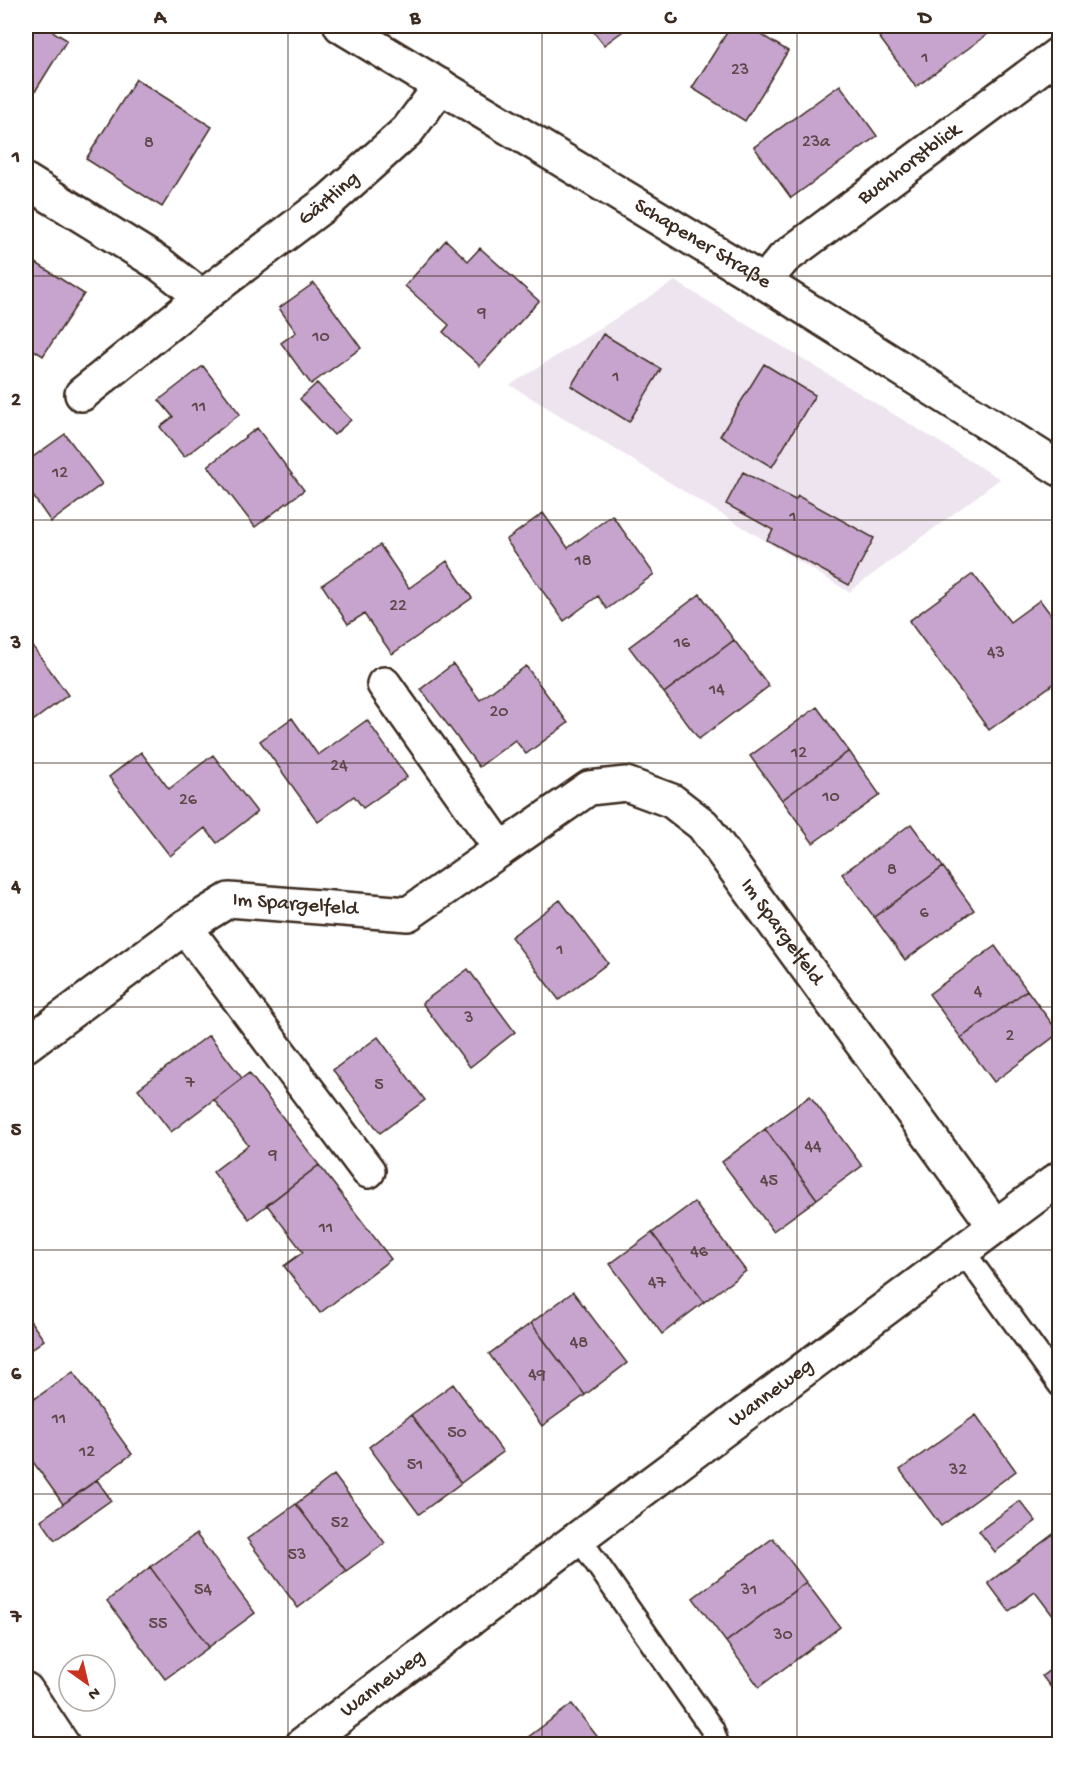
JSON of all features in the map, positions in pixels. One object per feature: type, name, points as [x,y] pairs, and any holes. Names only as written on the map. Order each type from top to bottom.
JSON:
[{"type":"street","name":"Schapener Straße","points":[[341,26],[764,282],[1059,469]]},
{"type":"street","name":"Buchhorstblick","points":[[764,282],[784,258],[1059,53]]},
{"type":"street","name":"Gärtling","points":[[82,394],[202,297],[329,201],[408,130],[441,86]]},
{"type":"street","points":[[26,182],[160,264],[202,297]]},
{"type":"street","points":[[384,684],[501,849]]},
{"type":"street","name":"Im Spargelfeld","points":[[26,1045],[185,927],[229,900],[408,914],[589,788],[626,784],[672,801],[703,825],[995,1226]]},
{"type":"street","points":[[185,927],[368,1171]]},
{"type":"street","name":"Wanneweg","points":[[303,1744],[1059,1178]]},
{"type":"street","points":[[26,1690],[62,1744]]},
{"type":"lane","points":[[962,1250],[1059,1385]]},
{"type":"lane","points":[[579,1538],[712,1729],[717,1744]]},
{"type":"shaded area","points":[[675,281],[1000,479],[849,592],[510,385]]},
{"type":"building","points":[[26,26],[44,26],[67,40],[26,106]]},
{"type":"building","points":[[477,26],[490,26],[482,32]]},
{"type":"building","points":[[589,26],[630,26],[604,45]]},
{"type":"building","points":[[731,26],[747,26],[788,51],[745,121],[692,88]]},
{"type":"building","points":[[871,26],[994,26],[996,28],[916,87]]},
{"type":"building","points":[[136,79],[212,127],[162,207],[86,159]]},
{"type":"building","points":[[840,85],[877,136],[791,198],[754,147]]},
{"type":"building","points":[[446,240],[468,261],[480,248],[539,301],[480,366],[443,332],[449,325],[405,286]]},
{"type":"building","points":[[30,259],[84,294],[43,356],[26,345],[26,267]]},
{"type":"building","points":[[314,283],[361,348],[311,384],[281,343],[296,332],[279,308]]},
{"type":"building","points":[[603,334],[661,369],[629,422],[571,386]]},
{"type":"building","points":[[764,364],[815,395],[772,467],[720,436]]},
{"type":"building","points":[[203,366],[240,414],[184,457],[160,427],[173,417],[159,400]]},
{"type":"building","points":[[317,383],[351,420],[334,435],[300,399]]},
{"type":"building","points":[[257,428],[304,490],[255,527],[208,466]]},
{"type":"building","points":[[65,434],[102,484],[51,522],[26,486],[26,462]]},
{"type":"building","points":[[743,472],[795,500],[798,496],[874,538],[849,585],[767,540],[773,530],[726,504]]},
{"type":"building","points":[[543,513],[568,548],[612,515],[654,574],[607,609],[598,596],[564,621],[506,540]]},
{"type":"building","points":[[380,545],[409,588],[447,561],[472,598],[392,654],[364,614],[348,624],[322,585]]},
{"type":"building","points":[[973,574],[1010,622],[1040,600],[1060,627],[1060,679],[989,730],[909,621]]},
{"type":"building","points":[[700,594],[734,640],[664,693],[629,647]]},
{"type":"building","points":[[734,640],[769,686],[699,739],[664,693]]},
{"type":"building","points":[[29,641],[68,695],[26,726],[26,644]]},
{"type":"building","points":[[453,664],[480,700],[526,666],[568,723],[526,754],[515,740],[479,767],[421,689]]},
{"type":"building","points":[[817,707],[849,751],[782,800],[750,756]]},
{"type":"building","points":[[292,718],[318,755],[367,720],[407,777],[363,808],[354,796],[318,822],[260,741]]},
{"type":"building","points":[[849,751],[880,795],[813,843],[782,800]]},
{"type":"building","points":[[141,752],[169,789],[213,755],[257,812],[217,843],[205,828],[170,856],[109,777]]},
{"type":"building","points":[[911,824],[943,867],[874,917],[842,874]]},
{"type":"building","points":[[943,867],[974,910],[905,960],[874,917]]},
{"type":"building","points":[[560,900],[608,963],[559,1000],[511,937]]},
{"type":"building","points":[[995,946],[1027,990],[961,1038],[929,994]]},
{"type":"building","points":[[468,969],[515,1032],[470,1067],[422,1003]]},
{"type":"building","points":[[1027,990],[1059,1033],[994,1082],[961,1038]]},
{"type":"building","points":[[209,1035],[242,1078],[171,1132],[138,1089]]},
{"type":"building","points":[[378,1037],[425,1100],[380,1133],[333,1070]]},
{"type":"building","points":[[249,1073],[319,1165],[249,1219],[213,1172],[248,1145],[214,1100]]},
{"type":"building","points":[[810,1096],[862,1166],[817,1199],[765,1129]]},
{"type":"building","points":[[765,1129],[817,1199],[773,1231],[722,1162]]},
{"type":"building","points":[[319,1165],[391,1259],[320,1313],[284,1266],[303,1252],[267,1205]]},
{"type":"building","points":[[694,1202],[746,1271],[704,1302],[652,1233]]},
{"type":"building","points":[[652,1233],[704,1302],[662,1334],[610,1264]]},
{"type":"building","points":[[573,1292],[627,1363],[585,1395],[531,1323]]},
{"type":"building","points":[[26,1315],[44,1340],[26,1353]]},
{"type":"building","points":[[531,1323],[585,1395],[542,1426],[489,1354]]},
{"type":"building","points":[[73,1372],[132,1454],[63,1504],[26,1452],[26,1405]]},
{"type":"building","points":[[453,1384],[503,1452],[461,1483],[411,1415]]},
{"type":"building","points":[[26,1385],[35,1398],[26,1405]]},
{"type":"building","points":[[411,1415],[461,1483],[419,1514],[369,1447]]},
{"type":"building","points":[[976,1415],[1016,1471],[941,1526],[900,1470]]},
{"type":"building","points":[[334,1475],[385,1543],[346,1571],[296,1504]]},
{"type":"building","points":[[97,1480],[111,1500],[55,1540],[41,1520]]},
{"type":"building","points":[[1020,1501],[1036,1521],[995,1552],[979,1531]]},
{"type":"building","points":[[296,1504],[346,1571],[298,1608],[247,1539]]},
{"type":"building","points":[[1060,1529],[1060,1625],[1035,1592],[1009,1611],[988,1583]]},
{"type":"building","points":[[196,1534],[255,1613],[209,1647],[150,1567]]},
{"type":"building","points":[[773,1538],[806,1582],[726,1642],[693,1598]]},
{"type":"building","points":[[150,1567],[209,1647],[165,1679],[107,1601]]},
{"type":"building","points":[[806,1582],[840,1627],[759,1687],[726,1642]]},
{"type":"building","points":[[1060,1663],[1060,1699],[1042,1676]]},
{"type":"building","points":[[572,1704],[603,1744],[519,1744]]}]
